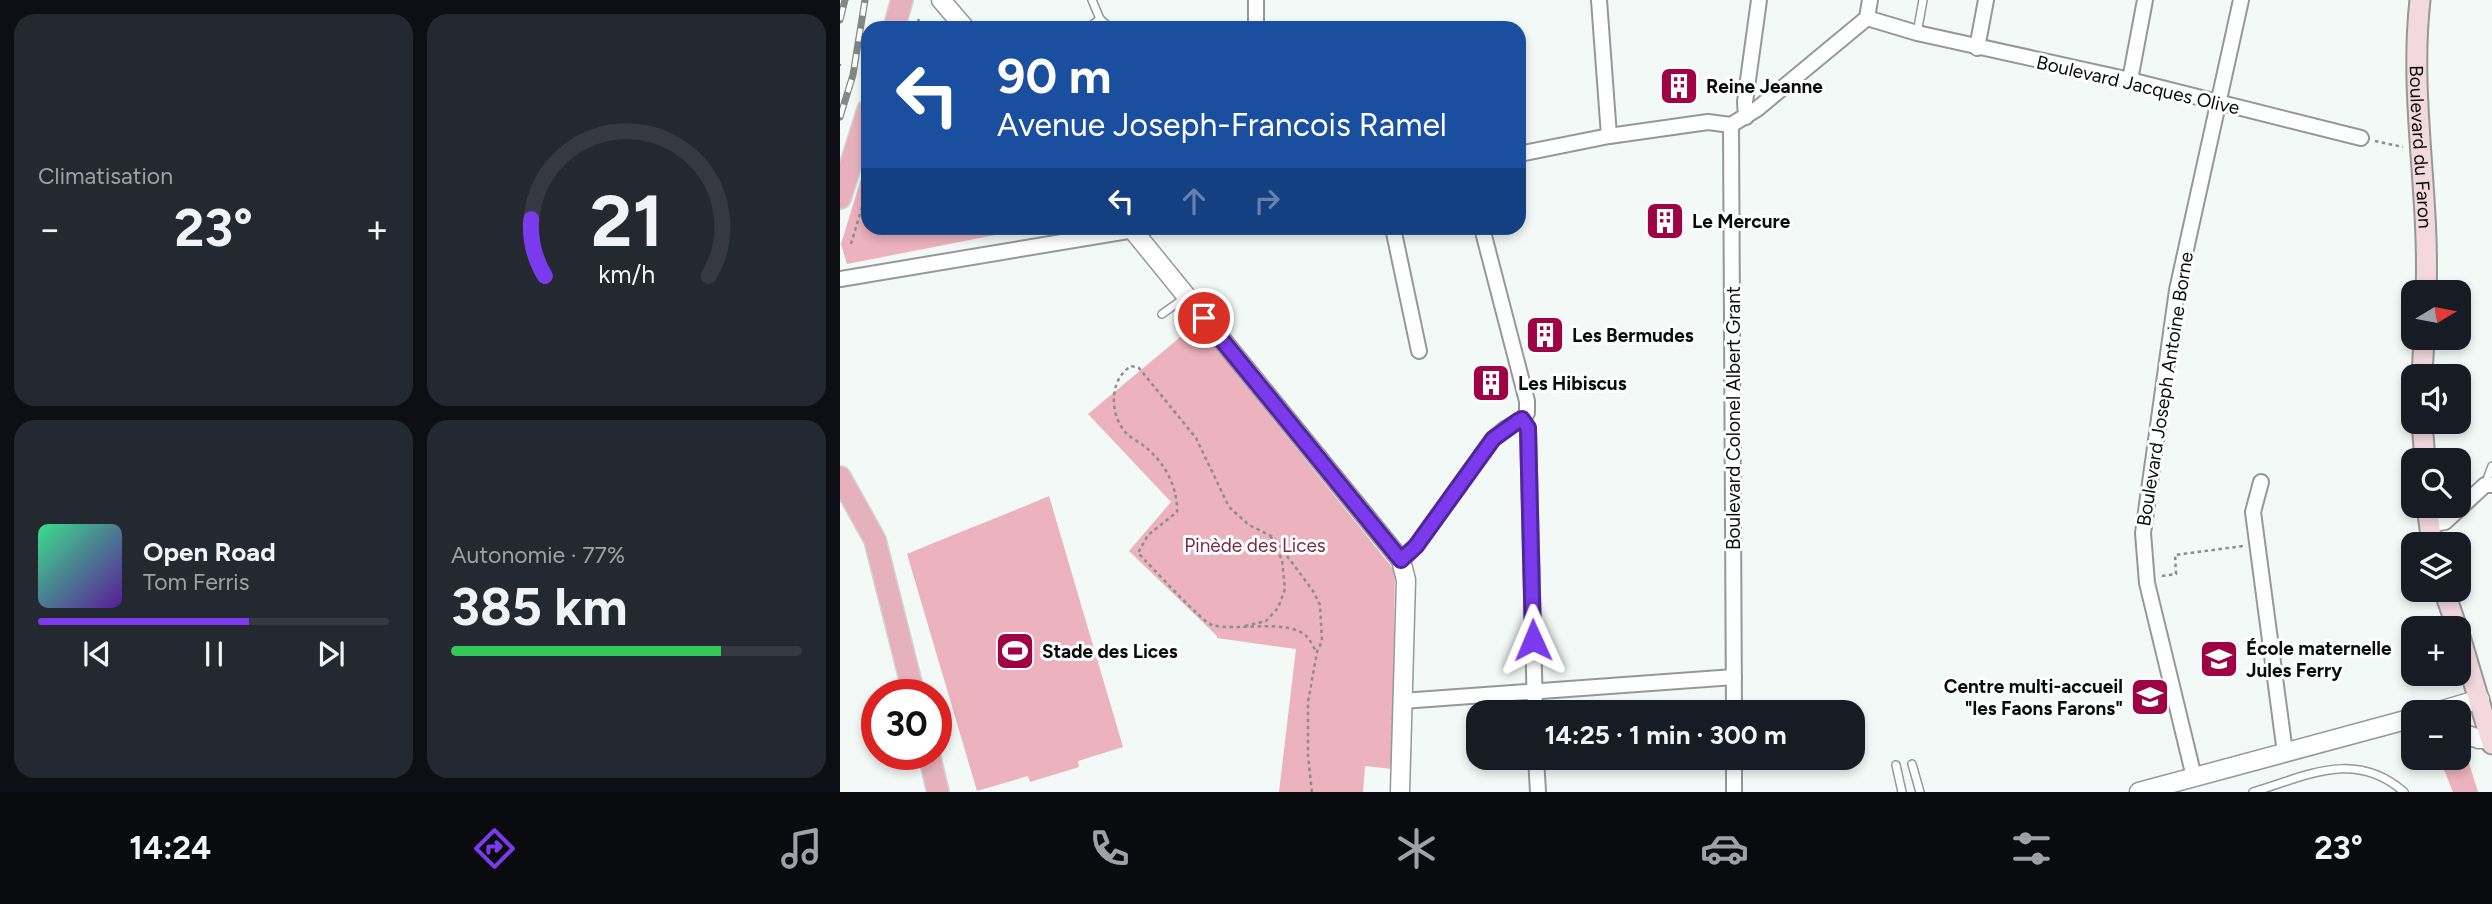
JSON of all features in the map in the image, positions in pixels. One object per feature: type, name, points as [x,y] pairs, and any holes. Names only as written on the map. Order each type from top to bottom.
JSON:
[{"type":"main road","name":"Boulevard du Faron","points":[[2420,0],[2415,39],[2426,280]]},
{"type":"main road","points":[[840,198],[861,132]]},
{"type":"main road","points":[[840,477],[875,540],[910,679]]},
{"type":"main road","points":[[2471,671],[2491,742]]},
{"type":"main road","points":[[933,770],[938,792]]},
{"type":"street","points":[[941,0],[959,21]]},
{"type":"street","points":[[1256,0],[1256,21]]},
{"type":"street","points":[[1599,0],[1609,136]]},
{"type":"street","points":[[1746,117],[1745,102],[1759,0]]},
{"type":"street","points":[[1526,153],[1609,136],[1708,122],[1731,125],[1746,117],[1867,18],[1870,0]]},
{"type":"street","points":[[1977,48],[1986,0]]},
{"type":"street","points":[[2130,80],[2145,0]]},
{"type":"street","name":"Boulevard Joseph Antoine Borne","points":[[2194,777],[2147,583],[2143,533],[2177,290],[2241,0]]},
{"type":"street","name":"Boulevard Jacques Olive","points":[[1867,18],[1977,48],[2130,80],[2361,138]]},
{"type":"street","name":"Boulevard Colonel Albert Grant","points":[[1731,125],[1734,700]]},
{"type":"street","points":[[840,279],[1096,235]]},
{"type":"street","points":[[1142,235],[1186,297],[1401,560],[1406,580],[1400,792]]},
{"type":"street","points":[[1394,235],[1419,351]]},
{"type":"street","points":[[1401,560],[1416,546],[1493,439],[1527,413],[1527,401],[1484,235]]},
{"type":"street","points":[[1522,419],[1528,428],[1534,700]]},
{"type":"street","points":[[2261,482],[2253,512],[2285,753]]},
{"type":"street","points":[[2429,525],[2445,522],[2488,485]]},
{"type":"street","points":[[1402,701],[1734,677]]},
{"type":"street","points":[[2471,702],[2480,699]]},
{"type":"street","points":[[2139,792],[2401,721]]},
{"type":"street","points":[[2471,736],[2491,742]]},
{"type":"street","points":[[1537,770],[1538,792]]},
{"type":"street","points":[[1734,770],[1734,792]]},
{"type":"lane","points":[[1092,0],[1100,19],[1097,21]]},
{"type":"lane","points":[[1917,33],[1923,0]]},
{"type":"lane","points":[[1163,314],[1186,297]]},
{"type":"lane","points":[[2488,485],[2492,466]]},
{"type":"lane","points":[[1912,764],[1920,792]]},
{"type":"lane","points":[[1896,765],[1902,792]]},
{"type":"lane","points":[[2253,792],[2336,768],[2374,772],[2404,792]]},
{"type":"path","points":[[2361,138],[2411,148]]},
{"type":"path","points":[[851,244],[861,210]]},
{"type":"path","points":[[1312,792],[1308,756],[1308,702],[1317,652],[1322,641],[1320,605],[1287,554],[1270,536],[1248,525],[1229,507],[1196,438],[1139,368],[1130,366],[1121,372],[1114,387],[1115,411],[1126,433],[1158,460],[1171,480],[1178,498],[1177,512],[1148,535],[1138,553],[1210,625],[1236,628],[1272,626],[1289,629],[1307,635],[1317,652]]},
{"type":"path","points":[[1236,628],[1266,621],[1278,608],[1285,589],[1282,560],[1270,536]]},
{"type":"path","points":[[2176,574],[2175,555],[2256,544]]},
{"type":"green space","points":[[861,179],[861,235],[995,235],[847,264],[841,244]]},
{"type":"green space","name":"Pinède des Lices","points":[[1196,324],[1395,571],[1392,769],[1365,766],[1363,792],[1279,792],[1296,649],[1217,638],[1129,551],[1171,502],[1088,414]]},
{"type":"green space","name":"Stade des Lices","points":[[1049,496],[1123,747],[1078,761],[1079,767],[1030,782],[1028,776],[977,791],[952,706],[952,679],[944,679],[907,554]]},
{"type":"green space","points":[[2471,769],[2478,792],[2453,792],[2443,770]]},
{"type":"railway","points":[[840,20],[845,0]]},
{"type":"railway","points":[[862,21],[865,0]]},
{"type":"railway","points":[[840,117],[853,75],[861,25]]},
{"type":"place","name":"Reine Jeanne","points":[[1679,86]]},
{"type":"place","name":"Le Mercure","points":[[1665,221]]},
{"type":"place","name":"Les Bermudes","points":[[1545,335]]},
{"type":"place","name":"Les Hibiscus","points":[[1491,383]]},
{"type":"place","name":"Stade des Lices","points":[[1015,651]]},
{"type":"place","name":"École maternelle Jules Ferry","points":[[2219,659]]},
{"type":"place","name":"Centre multi-accueil \"les Faons Farons\"","points":[[2150,697]]},
{"type":"route","points":[[1204,318],[1401,560],[1416,546],[1493,439],[1518,421],[1522,419],[1526,422],[1533,640]]}]
